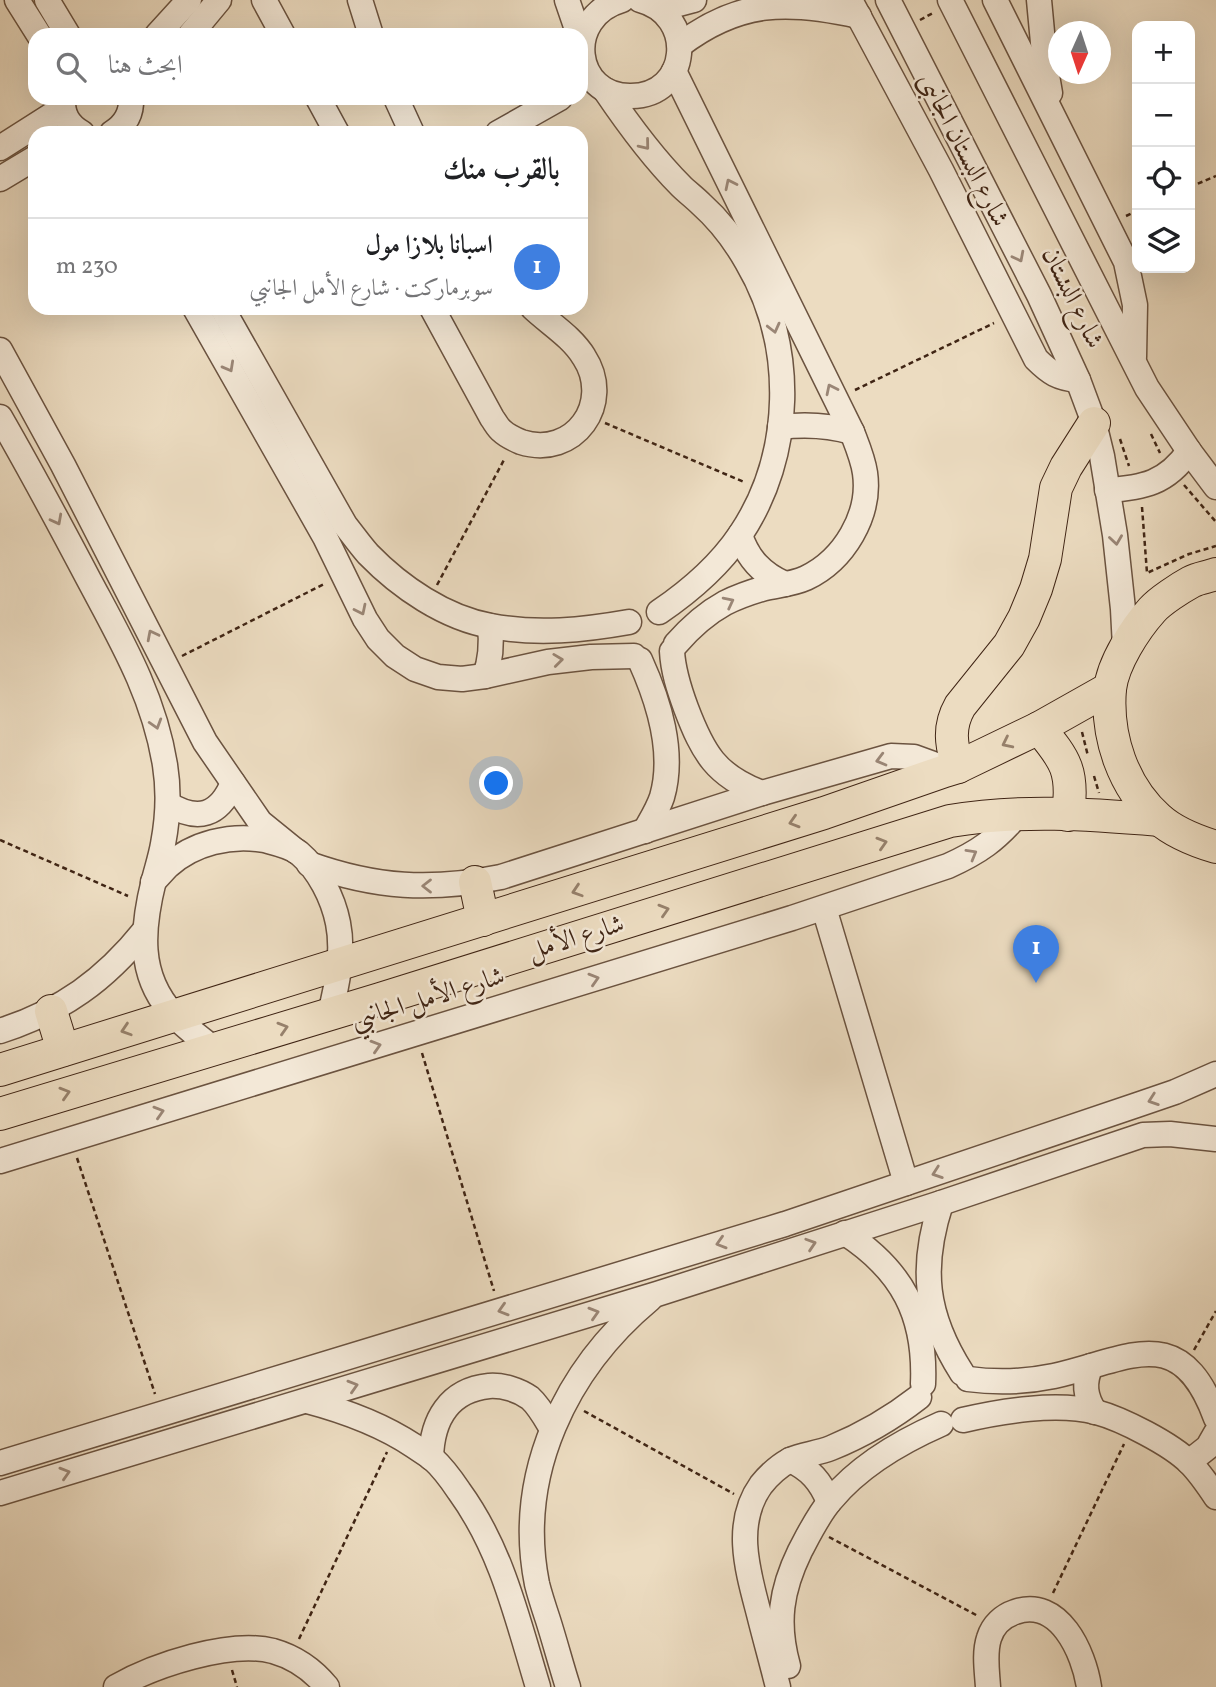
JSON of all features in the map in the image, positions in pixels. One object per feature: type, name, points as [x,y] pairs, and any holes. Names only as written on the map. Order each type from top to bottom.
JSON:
[{"type":"main road","points":[[952,769],[951,730],[954,718],[960,706],[1009,645],[1036,589],[1045,559],[1056,488],[1066,467],[1106,429]]},
{"type":"main road","points":[[1207,846],[1160,820],[1136,794],[1120,763],[1111,730],[1110,688],[1125,647],[1153,608],[1192,582],[1216,574]]},
{"type":"main road","name":"شارع الأمل","points":[[0,1070],[811,817],[952,769],[1039,727],[1110,688]]},
{"type":"main road","points":[[1039,727],[1060,752],[1068,773],[1071,794],[1069,815]]},
{"type":"main road","name":"شارع الأمل","points":[[0,1114],[950,821],[984,815],[1052,812],[1160,820]]},
{"type":"main road","points":[[475,882],[483,920]]},
{"type":"main road","points":[[51,1011],[63,1049]]},
{"type":"street","points":[[17,0],[34,28]]},
{"type":"street","points":[[47,0],[64,28]]},
{"type":"street","points":[[163,28],[189,0]]},
{"type":"street","points":[[196,28],[219,0]]},
{"type":"street","points":[[264,0],[279,28]]},
{"type":"street","points":[[360,0],[369,28]]},
{"type":"street","points":[[567,0],[577,28]]},
{"type":"street","points":[[586,28],[595,15],[612,3],[622,0]]},
{"type":"street","points":[[650,4],[684,4],[694,0]]},
{"type":"street","name":"شارع البستان","points":[[888,0],[1039,295],[1078,380],[1106,429],[1102,456],[1120,573],[1125,647]]},
{"type":"street","points":[[995,0],[1126,262],[1135,305],[1134,361]]},
{"type":"street","points":[[1039,0],[1045,64],[1055,118]]},
{"type":"street","points":[[680,45],[701,28],[751,6],[806,2],[855,8]]},
{"type":"street","name":"شارع البستان","points":[[951,2],[1154,399],[1216,487]]},
{"type":"street","points":[[593,85],[624,96],[644,95],[662,86],[674,71],[680,54],[678,34],[674,25],[650,4]]},
{"type":"street","name":"شارع البستان الجانبى","points":[[855,8],[941,170],[1036,359],[1062,379],[1078,380]]},
{"type":"street","points":[[199,315],[325,537],[365,619],[378,639],[395,656],[415,669],[438,677],[462,679],[548,662],[591,657],[637,658],[658,662],[666,657],[690,629],[724,604],[764,588],[806,578],[824,567],[840,552],[852,535],[861,515],[865,494],[865,473],[852,432],[674,71]]},
{"type":"street","points":[[593,85],[665,169],[718,221],[734,241],[753,272],[768,306],[779,354],[782,403],[780,427],[763,491],[740,535],[722,557],[703,578],[659,611]]},
{"type":"street","points":[[31,126],[60,105]]},
{"type":"street","points":[[63,105],[66,117],[74,126]]},
{"type":"street","points":[[322,105],[333,126]]},
{"type":"street","points":[[399,105],[409,126]]},
{"type":"street","points":[[510,126],[548,105]]},
{"type":"street","points":[[0,148],[28,128]]},
{"type":"street","points":[[0,179],[28,162]]},
{"type":"street","points":[[226,315],[345,525],[367,553],[396,579],[428,601],[490,626],[550,631],[629,622]]},
{"type":"street","points":[[436,315],[492,418],[502,431],[515,440],[546,445],[564,440],[578,430],[589,416],[595,386],[584,356],[573,342],[541,315]]},
{"type":"street","points":[[0,351],[63,465],[205,742],[260,822],[303,858],[327,891],[340,938],[336,989],[330,1014]]},
{"type":"street","points":[[0,417],[134,665],[148,698],[164,756],[168,804],[163,844],[145,930],[144,956],[151,979],[163,1002],[173,1015],[214,1048]]},
{"type":"street","points":[[780,427],[824,425],[852,432]]},
{"type":"street","points":[[1107,490],[1132,489],[1153,482],[1172,471],[1189,451]]},
{"type":"street","points":[[36,481],[63,465]]},
{"type":"street","points":[[740,535],[744,548],[761,570],[785,584]]},
{"type":"street","points":[[344,574],[367,553]]},
{"type":"street","points":[[645,831],[661,800],[667,765],[661,721],[650,685],[637,658],[626,643],[626,628],[629,622],[646,611],[659,611],[676,628],[676,680],[701,745],[721,770],[747,788],[762,793]]},
{"type":"street","points":[[485,676],[490,656],[490,626]]},
{"type":"street","points":[[151,894],[169,866],[187,852],[231,839],[254,838],[276,843],[303,858],[353,878],[398,885],[434,886],[501,877],[762,793],[891,757],[914,757],[952,769]]},
{"type":"street","points":[[168,804],[182,813],[198,815],[214,810],[226,799],[233,783]]},
{"type":"street","name":"شارع الأمل الجانبي","points":[[0,1161],[824,908],[948,866],[968,857],[1002,833],[1018,814]]},
{"type":"street","points":[[824,908],[905,1183]]},
{"type":"street","points":[[0,1031],[51,1011],[73,998],[112,967],[145,930]]},
{"type":"street","points":[[0,1464],[785,1224],[1150,1101],[1216,1074]]},
{"type":"street","points":[[0,1493],[657,1294],[1143,1135],[1170,1134],[1216,1139]]},
{"type":"street","points":[[793,1687],[781,1631],[788,1577],[829,1502],[880,1456],[910,1438],[969,1413],[974,1405],[973,1387],[948,1352],[931,1303],[929,1252],[941,1203]]},
{"type":"street","points":[[845,1233],[881,1260],[907,1297],[916,1317],[924,1361],[921,1406],[933,1420],[952,1422],[1029,1409],[1095,1412],[1167,1446],[1189,1462],[1216,1497]]},
{"type":"street","points":[[568,1687],[537,1586],[533,1506],[537,1480],[552,1429],[580,1377],[615,1332],[657,1294]]},
{"type":"street","points":[[778,1687],[749,1572],[745,1540],[751,1503],[765,1480],[790,1460],[830,1448],[885,1421],[921,1390],[928,1377],[944,1369],[989,1382],[1031,1380],[1124,1357],[1157,1353],[1185,1365],[1199,1380],[1216,1418]]},
{"type":"street","points":[[1091,1366],[1085,1385],[1095,1412]]},
{"type":"street","points":[[431,1458],[431,1440],[447,1406],[460,1394],[477,1387],[496,1385],[514,1389],[530,1399],[543,1413],[552,1429]]},
{"type":"street","points":[[306,1401],[339,1409],[402,1438],[431,1458],[452,1481],[487,1534],[500,1563],[538,1687]]},
{"type":"street","points":[[128,1425],[136,1451]]},
{"type":"street","points":[[1189,1462],[1202,1452],[1216,1433]]},
{"type":"street","points":[[790,1460],[801,1465],[818,1481],[829,1502]]},
{"type":"street","points":[[749,1572],[772,1579],[788,1577]]},
{"type":"street","points":[[988,1687],[987,1649],[996,1625],[1004,1617],[1031,1609],[1056,1618],[1063,1625],[1081,1658],[1090,1686]]},
{"type":"street","points":[[116,1687],[160,1667],[198,1656],[255,1649],[273,1651],[290,1658],[306,1667],[327,1687]]},
{"type":"path","points":[[903,29],[951,2]]},
{"type":"path","points":[[1195,185],[1216,176]]},
{"type":"path","points":[[1039,295],[1088,270]]},
{"type":"path","points":[[836,399],[1013,313]]},
{"type":"path","points":[[589,416],[763,491]]},
{"type":"path","points":[[1106,429],[1130,469]]},
{"type":"path","points":[[1151,434],[1161,455]]},
{"type":"path","points":[[428,601],[515,440]]},
{"type":"path","points":[[1181,481],[1216,522]]},
{"type":"path","points":[[1142,499],[1147,573],[1189,554],[1216,546]]},
{"type":"path","points":[[167,664],[344,574]]},
{"type":"path","points":[[0,839],[151,894]]},
{"type":"path","points":[[416,1034],[500,1311]]},
{"type":"path","points":[[71,1139],[161,1414]]},
{"type":"path","points":[[1185,1365],[1216,1311]]},
{"type":"path","points":[[566,1401],[751,1503]]},
{"type":"path","points":[[1044,1612],[1132,1428]]},
{"type":"path","points":[[290,1658],[387,1452],[402,1438]]},
{"type":"path","points":[[813,1528],[996,1625]]},
{"type":"place","name":"اسبانا بلازا مول","points":[[1036,983]]}]
